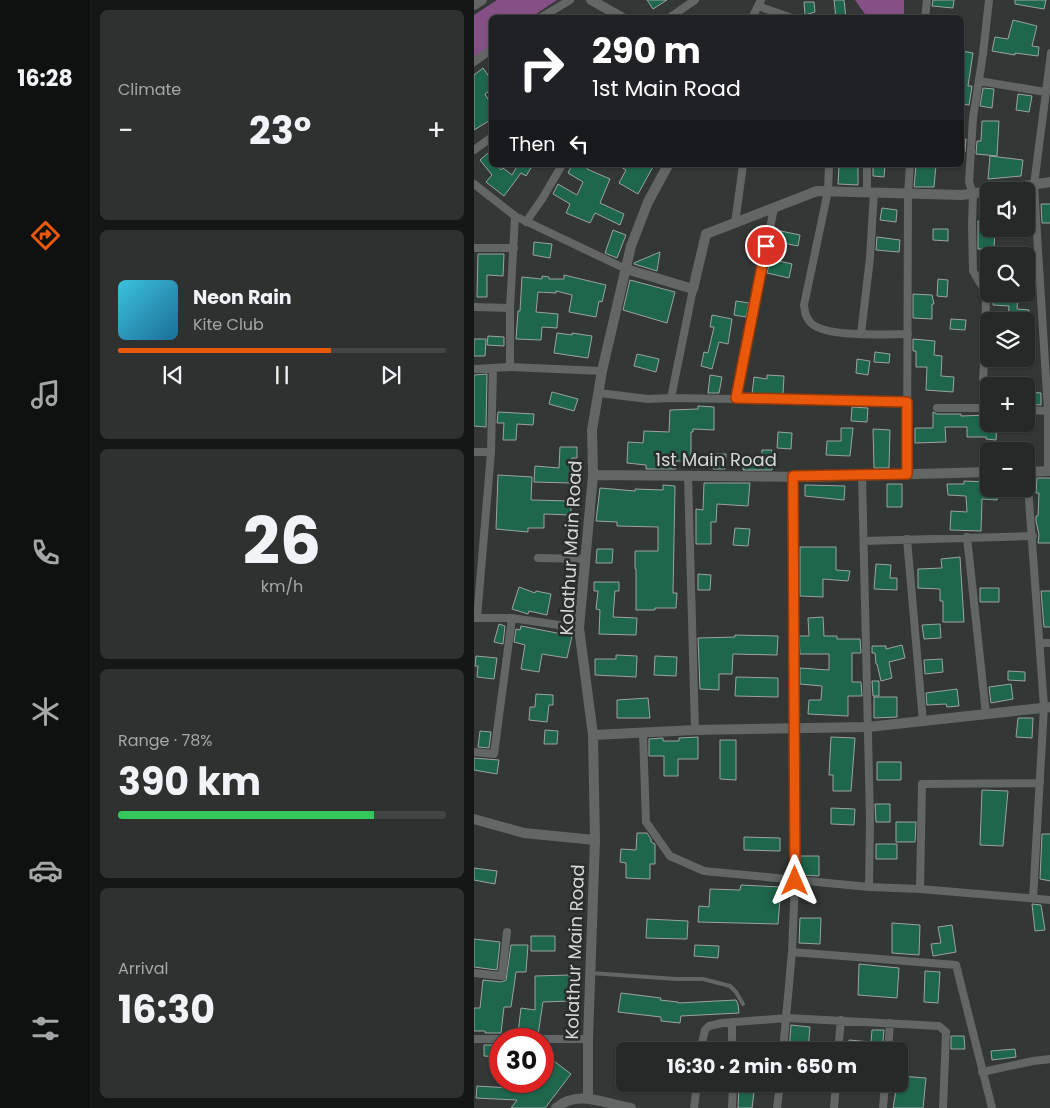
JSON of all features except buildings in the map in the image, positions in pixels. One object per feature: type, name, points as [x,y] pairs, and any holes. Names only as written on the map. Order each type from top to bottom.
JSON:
[{"type":"street","points":[[474,5],[482,0]]},
{"type":"street","points":[[545,15],[570,0]]},
{"type":"street","points":[[591,0],[618,15]]},
{"type":"street","points":[[673,15],[695,0]]},
{"type":"street","points":[[925,15],[927,0]]},
{"type":"street","points":[[983,377],[986,293],[973,271],[973,193],[970,182],[973,118],[989,0]]},
{"type":"street","points":[[754,15],[760,3],[786,15]]},
{"type":"street","points":[[474,62],[489,51]]},
{"type":"street","points":[[1034,182],[1050,53]]},
{"type":"street","points":[[979,82],[1045,92]]},
{"type":"street","points":[[474,150],[489,139]]},
{"type":"street","points":[[526,222],[561,167]]},
{"type":"street","name":"Kolathur Main Road","points":[[588,1097],[588,1039],[595,840],[593,735],[579,628],[593,475],[592,430],[602,371],[632,246],[648,202],[667,167]]},
{"type":"street","points":[[735,223],[743,167]]},
{"type":"street","points":[[829,167],[828,191],[804,305],[805,315],[812,324],[826,331],[862,334],[908,334]]},
{"type":"street","points":[[862,334],[870,258],[871,192],[867,167]]},
{"type":"street","points":[[907,474],[908,193],[910,167]]},
{"type":"street","points":[[1035,184],[1050,182]]},
{"type":"street","points":[[475,186],[526,222],[626,269],[693,289]]},
{"type":"street","points":[[671,398],[706,234],[817,191],[962,195],[980,192]]},
{"type":"street","points":[[1035,199],[1049,411],[1049,471],[1035,472]]},
{"type":"street","points":[[736,398],[774,208]]},
{"type":"street","points":[[510,368],[510,308],[515,216]]},
{"type":"street","points":[[474,248],[514,248]]},
{"type":"street","points":[[474,307],[510,308]]},
{"type":"street","points":[[474,368],[602,371]]},
{"type":"street","points":[[493,369],[491,452],[476,618],[512,618],[579,628]]},
{"type":"street","points":[[599,393],[648,399],[736,398],[907,402]]},
{"type":"street","points":[[937,408],[980,408]]},
{"type":"street","points":[[1035,410],[1049,411]]},
{"type":"street","points":[[474,452],[491,452]]},
{"type":"street","name":"1st Main Road","points":[[593,475],[793,476],[980,472]]},
{"type":"street","points":[[862,475],[870,820],[869,887]]},
{"type":"street","points":[[688,476],[694,730]]},
{"type":"street","points":[[784,1042],[792,952],[795,881],[793,476]]},
{"type":"street","points":[[1029,497],[1047,707],[1033,899]]},
{"type":"street","points":[[864,541],[1032,536]]},
{"type":"street","points":[[967,537],[986,714]]},
{"type":"street","points":[[907,539],[923,722]]},
{"type":"street","points":[[538,558],[585,559]]},
{"type":"street","points":[[474,752],[494,754],[512,618]]},
{"type":"street","points":[[1040,643],[1050,643]]},
{"type":"street","points":[[593,735],[694,730],[868,727],[1047,707]]},
{"type":"street","points":[[643,732],[646,822],[670,856],[704,871],[795,881],[1050,900]]},
{"type":"street","points":[[920,889],[922,784],[1040,783]]},
{"type":"street","points":[[474,819],[524,834],[595,840]]},
{"type":"street","points":[[474,973],[502,976],[507,932]]},
{"type":"street","points":[[792,952],[956,965],[992,1108]]},
{"type":"street","points":[[702,1042],[708,1026],[732,1022],[787,1018],[939,1026],[946,1032],[943,1108]]},
{"type":"street","points":[[839,1042],[840,1020]]},
{"type":"street","points":[[732,1022],[732,1042]]},
{"type":"street","points":[[889,1042],[890,1023]]},
{"type":"street","points":[[474,1039],[489,1039]]},
{"type":"street","points":[[554,1039],[588,1039]]},
{"type":"street","points":[[982,1072],[1050,1059]]},
{"type":"street","points":[[694,1108],[696,1092]]},
{"type":"street","points":[[732,1092],[732,1108]]},
{"type":"street","points":[[777,1108],[779,1092]]},
{"type":"street","points":[[834,1108],[835,1092]]},
{"type":"street","points":[[884,1108],[885,1092]]},
{"type":"street","points":[[556,1108],[564,1101],[588,1097],[618,1107],[630,1108]]},
{"type":"lane","points":[[590,973],[703,979],[730,986],[743,1004]]},
{"type":"shaded area","points":[[497,0],[557,0],[535,15],[489,15],[489,47],[474,58],[474,15]]},
{"type":"shaded area","points":[[855,0],[904,0],[904,15],[866,15]]},
{"type":"route","points":[[766,246],[736,398],[907,402],[907,474],[793,476],[795,881]]}]
